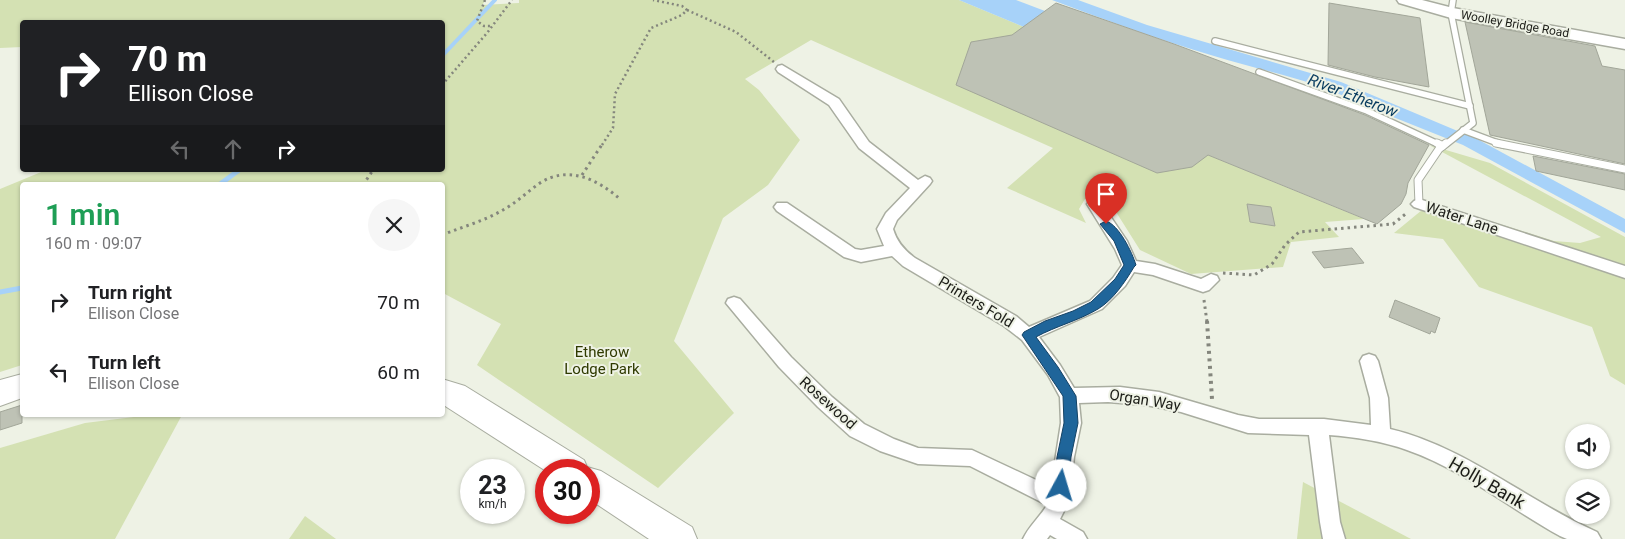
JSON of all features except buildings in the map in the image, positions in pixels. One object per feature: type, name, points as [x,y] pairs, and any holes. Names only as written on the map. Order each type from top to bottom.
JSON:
[{"type":"highway","points":[[0,393],[20,387]]},
{"type":"highway","points":[[445,392],[454,395],[555,459]]},
{"type":"highway","points":[[600,488],[679,539]]},
{"type":"street","name":"Woolley Bridge Road","points":[[1405,0],[1452,6],[1625,44]]},
{"type":"street","points":[[782,69],[834,102],[864,145],[922,184],[892,217],[885,229],[888,243],[894,250]]},
{"type":"street","points":[[1028,335],[1096,305],[1119,282],[1130,265],[1127,254],[1106,224],[1095,204]]},
{"type":"street","name":"Water Lane","points":[[1419,204],[1625,272]]},
{"type":"street","points":[[782,207],[850,253],[861,256],[894,250]]},
{"type":"street","name":"Printers Fold","points":[[894,250],[909,262],[1010,321],[1028,335],[1054,370],[1069,396],[1071,423],[1064,457],[1060,501],[1048,523],[1034,539]]},
{"type":"street","points":[[1130,265],[1155,270],[1206,289]]},
{"type":"street","name":"Rosewood","points":[[734,303],[785,362],[825,402],[857,430],[887,445],[918,456],[972,458],[1060,501]]},
{"type":"street","points":[[1369,361],[1379,398],[1381,435]]},
{"type":"street","name":"Organ Way","points":[[1069,396],[1100,393],[1171,402],[1248,425]]},
{"type":"street","name":"Holly Bank","points":[[1248,425],[1334,428],[1381,435],[1416,445],[1451,462],[1575,533],[1590,539]]},
{"type":"street","points":[[1318,428],[1330,522],[1334,539]]},
{"type":"street","points":[[1048,523],[1076,539]]},
{"type":"lane","name":"Water Lane","points":[[1419,204],[1418,180],[1443,146],[1473,122],[1452,6]]},
{"type":"lane","points":[[1214,41],[1470,106]]},
{"type":"lane","points":[[1259,72],[1368,111],[1443,146]]},
{"type":"lane","points":[[1463,130],[1494,143],[1625,169]]},
{"type":"path","points":[[485,0],[477,21],[484,26],[492,26]]},
{"type":"path","points":[[445,81],[512,0]]},
{"type":"path","points":[[653,0],[682,6],[736,32],[761,50],[782,69]]},
{"type":"path","points":[[582,174],[613,128],[615,94],[651,28],[682,15],[687,10]]},
{"type":"path","points":[[445,234],[509,207],[545,180],[561,176],[582,174],[596,180],[620,199]]},
{"type":"path","points":[[1213,415],[1206,289],[1213,272],[1254,274],[1272,264],[1285,244],[1298,232],[1393,224],[1419,204]]},
{"type":"green space","name":"Etherow Lodge Park","points":[[0,0],[486,0],[482,5],[519,3],[519,0],[959,0],[1024,27],[1208,155],[1364,219],[1325,222],[1339,237],[1291,242],[1283,267],[1191,274],[1140,250],[1111,204],[1098,198],[1085,199],[1079,209],[1086,223],[1007,188],[1053,148],[811,40],[745,79],[759,90],[800,140],[768,185],[723,218],[674,341],[734,413],[658,488],[477,365],[501,324],[445,294],[445,182],[20,182],[20,366],[0,372],[0,189],[41,172],[445,172],[445,20],[20,20],[20,47],[0,48]]},
{"type":"green space","points":[[1429,145],[1490,163],[1625,237],[1625,385],[1610,376],[1592,327],[1479,287],[1443,239],[1394,233],[1422,210],[1452,209],[1554,241],[1580,243],[1601,237]]},
{"type":"green space","points":[[134,417],[181,417],[115,539],[0,539],[0,448],[85,423]]},
{"type":"green space","points":[[1303,482],[1411,539],[1297,539]]},
{"type":"green space","points":[[305,516],[336,539],[289,539]]},
{"type":"water","points":[[959,0],[1016,0],[1045,11],[1024,27]]},
{"type":"water","name":"River Etherow","points":[[1052,0],[1078,0],[1147,25],[1341,82],[1479,140],[1625,219],[1625,233],[1463,145],[1341,95],[1287,76],[1133,30]]},
{"type":"waterway","points":[[445,53],[495,0]]},
{"type":"waterway","points":[[223,182],[236,172]]},
{"type":"waterway","points":[[0,292],[20,288]]},
{"type":"route","points":[[1061,486],[1064,457],[1071,423],[1069,396],[1054,370],[1028,335],[1096,305],[1119,282],[1130,265],[1127,254],[1106,224]]}]
